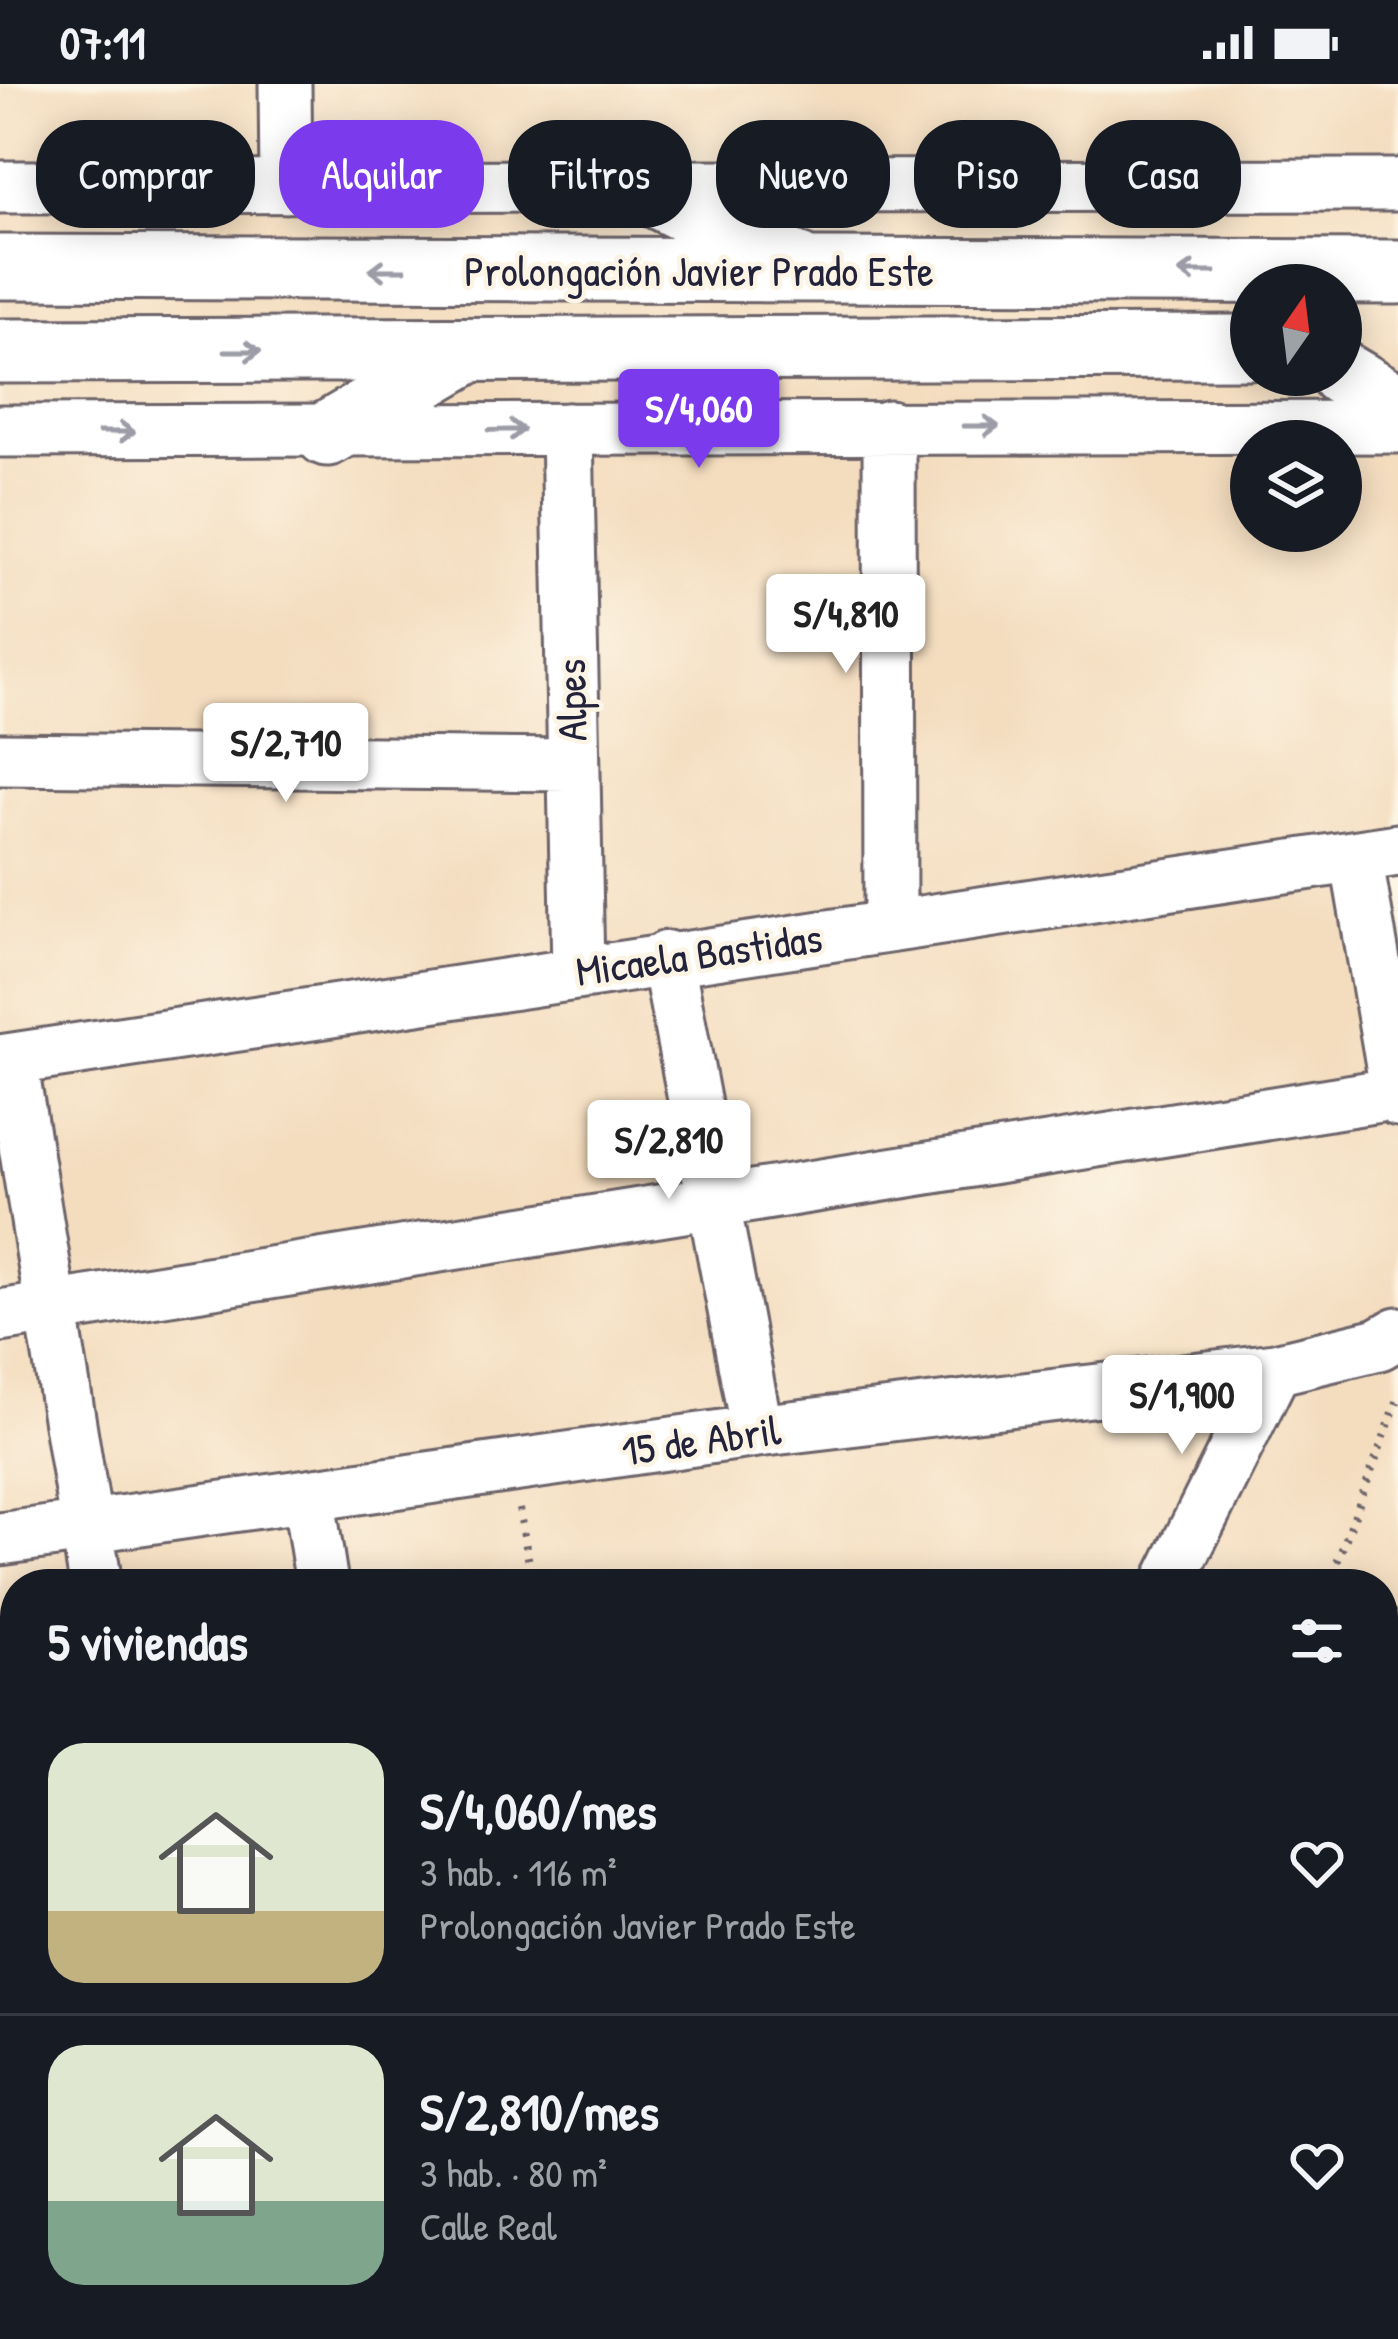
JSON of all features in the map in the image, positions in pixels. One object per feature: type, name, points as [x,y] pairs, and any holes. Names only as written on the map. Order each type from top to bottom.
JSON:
[{"type":"main road","points":[[692,213],[812,273]]},
{"type":"main road","name":"Prolongación Javier Prado Este","points":[[0,267],[1398,272]]},
{"type":"main road","name":"Prolongación Javier Prado Este","points":[[0,351],[1230,347]]},
{"type":"main road","points":[[1362,348],[1398,348]]},
{"type":"main road","points":[[327,434],[467,351]]},
{"type":"main road","points":[[1362,386],[1398,407]]},
{"type":"street","points":[[286,84],[286,120]]},
{"type":"street","name":"Prolongación Javier Prado Este","points":[[692,185],[1398,185]]},
{"type":"street","name":"Prolongación Javier Prado Este","points":[[0,187],[279,188]]},
{"type":"street","points":[[0,431],[327,434],[889,426],[1398,427]]},
{"type":"street","points":[[889,426],[890,926]]},
{"type":"street","name":"Alpes","points":[[567,429],[578,971]]},
{"type":"street","points":[[0,759],[572,765]]},
{"type":"street","points":[[0,1316],[1398,1096],[1377,854]]},
{"type":"street","name":"Micaela Bastidas","points":[[6,1060],[667,957],[1377,854]]},
{"type":"street","points":[[667,957],[757,1431]]},
{"type":"street","points":[[6,1060],[53,1307],[94,1569]]},
{"type":"street","name":"15 de Abril","points":[[0,1539],[757,1431],[1275,1369],[1379,1344],[1398,1333]]},
{"type":"street","points":[[1175,1569],[1275,1369]]},
{"type":"street","points":[[308,1495],[320,1569]]},
{"type":"path","points":[[1335,1569],[1398,1399]]},
{"type":"path","points":[[512,1466],[530,1569]]}]
